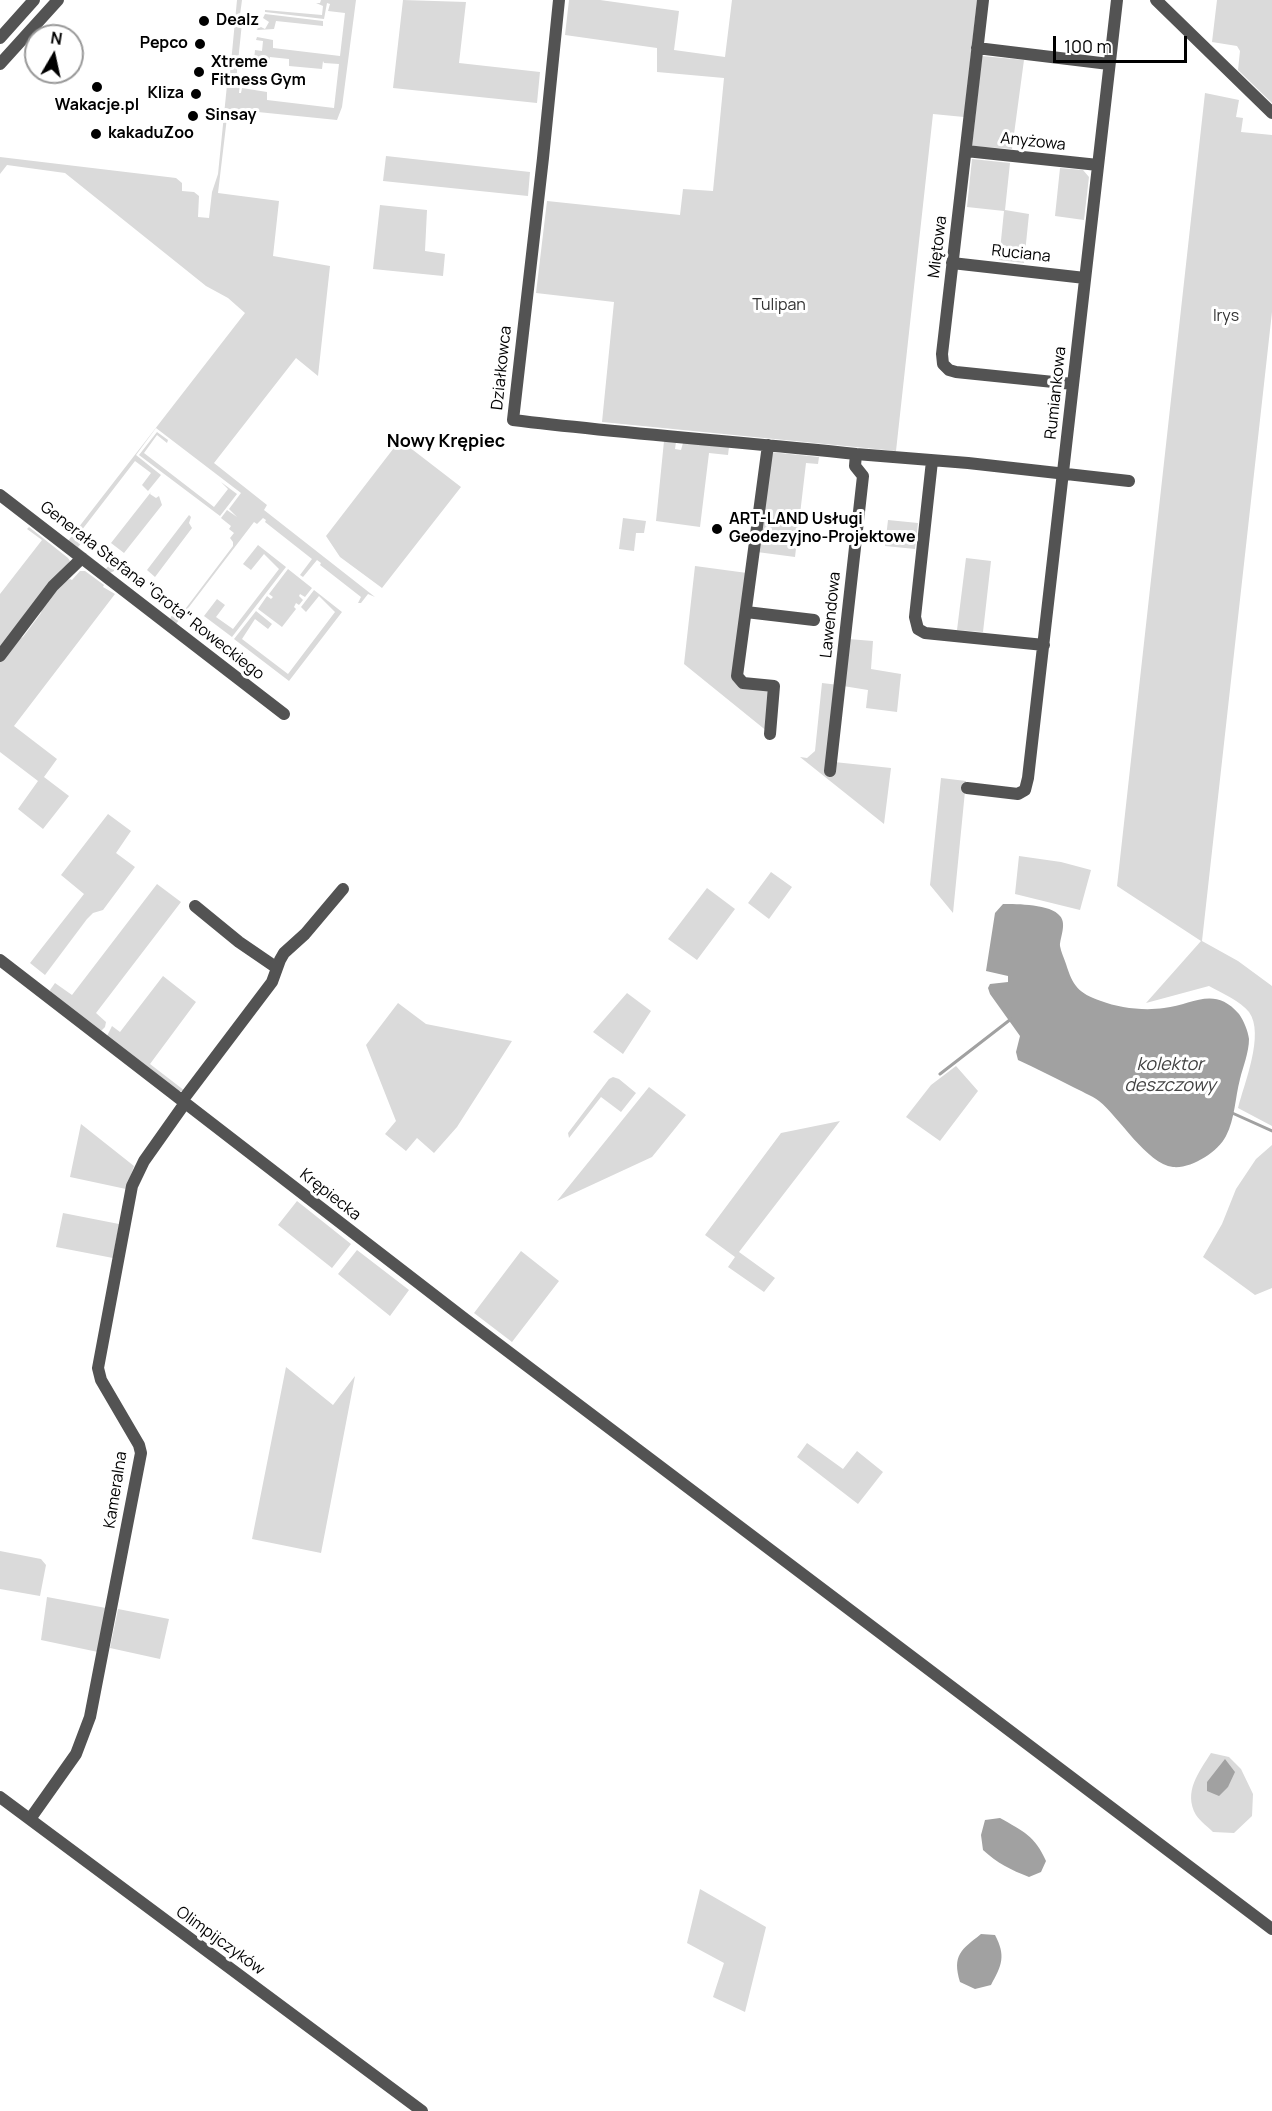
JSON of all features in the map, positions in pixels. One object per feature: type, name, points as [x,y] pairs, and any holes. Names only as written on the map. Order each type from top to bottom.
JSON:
[{"type":"street","points":[[0,64],[58,0]]},
{"type":"street","name":"Działkowca","points":[[559,0],[513,420],[768,445],[855,460],[932,461]]},
{"type":"street","name":"Miętowa","points":[[982,0],[942,354],[945,368],[956,372],[1073,384]]},
{"type":"street","name":"Rumiankowa","points":[[967,788],[1018,794],[1025,790],[1028,778],[1117,0]]},
{"type":"street","points":[[1156,0],[1272,113]]},
{"type":"street","points":[[0,38],[26,3],[39,21]]},
{"type":"street","points":[[977,48],[1109,64]]},
{"type":"street","name":"Anyżowa","points":[[966,151],[1098,165]]},
{"type":"street","name":"Ruciana","points":[[952,263],[1085,278]]},
{"type":"street","points":[[768,445],[737,676],[743,683],[774,686],[770,734]]},
{"type":"street","name":"Lawendowa","points":[[830,771],[863,476],[855,460]]},
{"type":"street","points":[[1044,645],[925,633],[916,626],[915,617],[932,461],[1129,481]]},
{"type":"street","name":"Generała Stefana \"Grota\" Roweckiego","points":[[0,495],[284,714]]},
{"type":"street","points":[[0,656],[53,586],[82,558]]},
{"type":"street","points":[[746,612],[814,620]]},
{"type":"street","name":"Kameralna","points":[[30,1819],[76,1754],[90,1717],[141,1453],[139,1445],[99,1375],[102,1339],[132,1186],[144,1161],[183,1102],[272,982],[284,953],[305,934],[343,889]]},
{"type":"street","points":[[195,906],[239,942],[277,968]]},
{"type":"street","name":"Krępiecka","points":[[0,960],[642,1454],[1272,1929]]},
{"type":"street","name":"Olimpijczyków","points":[[0,1797],[422,2111]]},
{"type":"green space","points":[[237,0],[242,0],[240,15],[249,21],[249,23],[242,23],[236,81],[240,82],[239,93],[242,88],[267,92],[267,100],[334,108],[339,64],[323,61],[322,69],[289,66],[289,59],[270,57],[268,64],[258,62],[254,60],[255,50],[262,51],[263,41],[256,40],[257,37],[273,40],[273,48],[340,56],[345,13],[328,11],[330,4],[327,3],[324,19],[265,12],[265,10],[322,15],[323,6],[316,3],[320,3],[321,0],[356,0],[342,107],[337,120],[228,109],[218,193],[279,201],[273,256],[330,266],[318,376],[296,358],[214,463],[267,505],[264,510],[375,597],[368,594],[361,603],[358,603],[361,597],[320,565],[321,563],[317,560],[303,577],[300,575],[312,559],[263,518],[257,524],[254,522],[176,624],[170,619],[172,615],[183,612],[233,546],[230,538],[234,533],[229,529],[231,526],[221,518],[227,510],[237,517],[229,509],[241,493],[156,428],[136,455],[161,475],[148,491],[142,485],[151,473],[135,461],[78,535],[84,540],[78,547],[106,569],[110,564],[114,571],[110,573],[68,541],[245,313],[228,298],[206,286],[65,173],[7,165],[0,174],[0,157],[176,178],[182,183],[182,191],[194,192],[199,196],[198,217],[209,218],[212,192],[218,174]]},
{"type":"green space","points":[[403,0],[466,2],[459,63],[540,72],[537,103],[393,88]]},
{"type":"green space","name":"Tulipan","points":[[569,0],[600,0],[679,11],[674,50],[725,57],[732,0],[977,0],[964,117],[933,114],[896,451],[602,422],[614,302],[536,293],[547,201],[680,215],[683,189],[713,191],[724,78],[657,72],[657,48],[565,35]]},
{"type":"green space","points":[[1217,0],[1272,0],[1272,103],[1238,70],[1240,51],[1237,46],[1212,42]]},
{"type":"green space","points":[[265,14],[323,21],[323,26],[276,21],[274,29],[257,30],[259,26],[265,29],[269,22],[263,18]]},
{"type":"green space","points":[[982,56],[1024,60],[1012,149],[972,146]]},
{"type":"green space","name":"Irys","points":[[1205,93],[1239,100],[1236,117],[1243,118],[1241,132],[1272,135],[1272,312],[1202,941],[1238,961],[1272,986],[1272,1126],[1238,1108],[1254,1046],[1255,1033],[1249,1012],[1236,1001],[1209,986],[1146,1003],[1201,941],[1117,886]]},
{"type":"green space","points":[[386,156],[530,172],[528,196],[383,181]]},
{"type":"green space","points":[[972,159],[1010,163],[1005,210],[1029,214],[1024,263],[999,260],[1004,211],[967,207]]},
{"type":"green space","points":[[1060,168],[1083,170],[1089,177],[1084,220],[1055,216]]},
{"type":"green space","points":[[380,205],[427,210],[425,251],[445,254],[443,276],[373,269]]},
{"type":"green space","points":[[157,432],[168,440],[167,443],[157,435],[144,453],[214,507],[228,489],[221,482],[237,494],[220,516],[139,455]]},
{"type":"green space","points":[[400,440],[461,487],[382,588],[340,557],[326,536]]},
{"type":"green space","points":[[664,441],[676,442],[675,449],[681,450],[683,443],[729,447],[728,455],[709,453],[700,527],[656,521]]},
{"type":"green space","points":[[770,452],[819,457],[818,464],[806,463],[795,557],[757,552]]},
{"type":"green space","points":[[151,492],[150,494],[156,498],[159,496],[162,505],[124,553],[111,543]]},
{"type":"green space","points":[[189,515],[192,528],[155,577],[147,570]]},
{"type":"green space","points":[[623,518],[646,521],[644,533],[636,533],[634,551],[619,549]]},
{"type":"green space","points":[[888,520],[918,523],[915,549],[885,546]]},
{"type":"green space","points":[[29,527],[70,561],[0,652],[0,594],[42,540],[27,529]]},
{"type":"green space","points":[[258,545],[286,567],[232,637],[204,616],[217,599],[225,605],[216,617],[233,629],[279,569],[264,554],[251,570],[243,564]]},
{"type":"green space","points":[[966,558],[991,561],[983,632],[957,630]]},
{"type":"green space","points":[[695,566],[747,573],[735,679],[766,688],[770,693],[768,732],[684,664]]},
{"type":"green space","points":[[288,569],[312,588],[305,597],[300,594],[303,600],[299,605],[296,603],[294,607],[296,609],[282,627],[258,609],[267,596],[271,599],[273,597],[269,594]]},
{"type":"green space","points":[[80,571],[85,571],[115,594],[14,726],[57,759],[44,777],[69,796],[43,829],[18,809],[38,781],[0,752],[0,661],[14,642],[23,637],[41,613],[44,602],[61,583],[72,580]]},
{"type":"green space","points":[[314,590],[342,612],[289,681],[234,639],[256,611],[272,624],[268,629],[255,619],[242,639],[288,674],[335,612],[319,596],[306,612],[301,607]]},
{"type":"green space","points":[[848,639],[873,641],[871,669],[901,674],[897,712],[866,708],[868,690],[843,686]]},
{"type":"green space","points":[[822,683],[839,685],[834,762],[891,768],[884,824],[800,757],[807,758],[815,751]]},
{"type":"green space","points":[[941,778],[966,781],[953,913],[930,885]]},
{"type":"green space","points":[[108,814],[131,831],[116,853],[135,867],[103,910],[93,913],[87,919],[45,975],[30,963],[84,894],[61,875]]},
{"type":"green space","points":[[1019,856],[1061,862],[1091,870],[1080,910],[1015,894]]},
{"type":"green space","points":[[771,872],[792,887],[769,919],[748,903]]},
{"type":"green space","points":[[157,884],[181,902],[96,1013],[106,1022],[101,1031],[52,995],[50,990],[55,983],[72,995]]},
{"type":"green space","points":[[707,888],[735,909],[697,960],[668,939]]},
{"type":"green space","points":[[163,976],[196,1002],[150,1064],[185,1091],[176,1091],[107,1036],[112,1026],[120,1032]]},
{"type":"green space","points":[[627,993],[651,1011],[623,1054],[593,1032]]},
{"type":"green space","points":[[398,1003],[426,1024],[512,1041],[457,1127],[434,1153],[417,1138],[406,1151],[385,1134],[396,1121],[366,1045]]},
{"type":"green space","points":[[956,1066],[978,1091],[940,1141],[906,1117],[931,1085]]},
{"type":"green space","points":[[613,1077],[636,1093],[621,1112],[601,1097],[569,1138],[568,1133],[609,1079]]},
{"type":"green space","points":[[649,1087],[686,1115],[652,1157],[557,1201]]},
{"type":"green space","points":[[840,1121],[739,1252],[775,1278],[764,1292],[728,1267],[735,1257],[705,1235],[781,1133]]},
{"type":"green space","points":[[81,1124],[134,1166],[126,1189],[70,1177]]},
{"type":"green space","points":[[1272,1145],[1272,1288],[1255,1295],[1203,1257],[1222,1224],[1236,1189],[1256,1159]]},
{"type":"green space","points":[[297,1201],[351,1244],[332,1268],[278,1225]]},
{"type":"green space","points":[[63,1213],[119,1224],[113,1258],[56,1247]]},
{"type":"green space","points":[[357,1250],[409,1290],[390,1316],[338,1274]]},
{"type":"green space","points":[[521,1251],[559,1281],[512,1342],[474,1313]]},
{"type":"green space","points":[[286,1367],[333,1405],[355,1376],[321,1553],[252,1539]]},
{"type":"green space","points":[[807,1443],[843,1469],[857,1451],[883,1472],[858,1504],[797,1457]]},
{"type":"green space","points":[[0,1551],[41,1559],[46,1565],[40,1596],[0,1589]]},
{"type":"green space","points":[[47,1597],[106,1608],[98,1652],[41,1640]]},
{"type":"green space","points":[[118,1609],[169,1619],[160,1659],[110,1648]]},
{"type":"green space","points":[[1211,1753],[1229,1757],[1241,1769],[1253,1794],[1252,1816],[1234,1833],[1213,1832],[1196,1815],[1192,1807],[1194,1782]]},
{"type":"green space","points":[[700,1889],[766,1927],[745,2012],[713,1997],[724,1963],[687,1943]]},
{"type":"water","name":"kolektor deszczowy","points":[[1003,904],[1042,907],[1060,916],[1063,927],[1060,946],[1069,972],[1078,988],[1093,998],[1140,1009],[1164,1008],[1212,999],[1221,1000],[1230,1005],[1239,1014],[1248,1033],[1248,1049],[1229,1129],[1217,1148],[1188,1165],[1173,1167],[1163,1164],[1143,1149],[1099,1101],[1018,1060],[1016,1052],[1020,1036],[988,988],[990,984],[1008,982],[1008,976],[986,971],[995,913]]},
{"type":"water","points":[[1225,1759],[1235,1772],[1228,1787],[1219,1796],[1207,1791],[1207,1782]]},
{"type":"water","points":[[1000,1818],[1033,1840],[1046,1861],[1041,1872],[1029,1877],[1004,1866],[983,1850],[981,1835],[985,1820]]},
{"type":"water","points":[[981,1934],[995,1935],[1001,1949],[1001,1960],[991,1985],[975,1989],[960,1982],[957,1965],[963,1949]]},
{"type":"waterway","points":[[940,1074],[1011,1019]]},
{"type":"waterway","points":[[1230,1112],[1272,1131]]},
{"type":"place","name":"Dealz","points":[[204,21]]},
{"type":"place","name":"Pepco","points":[[200,44]]},
{"type":"place","name":"Xtreme Fitness Gym","points":[[199,72]]},
{"type":"place","name":"Wakacje.pl","points":[[97,87]]},
{"type":"place","name":"Kliza","points":[[196,94]]},
{"type":"place","name":"Sinsay","points":[[193,116]]},
{"type":"place","name":"kakaduZoo","points":[[96,134]]},
{"type":"place","name":"ART-LAND Usługi Geodezyjno-Projektowe","points":[[717,529]]},
{"type":"district","name":"Nowy Krępiec","points":[[446,442]]}]
